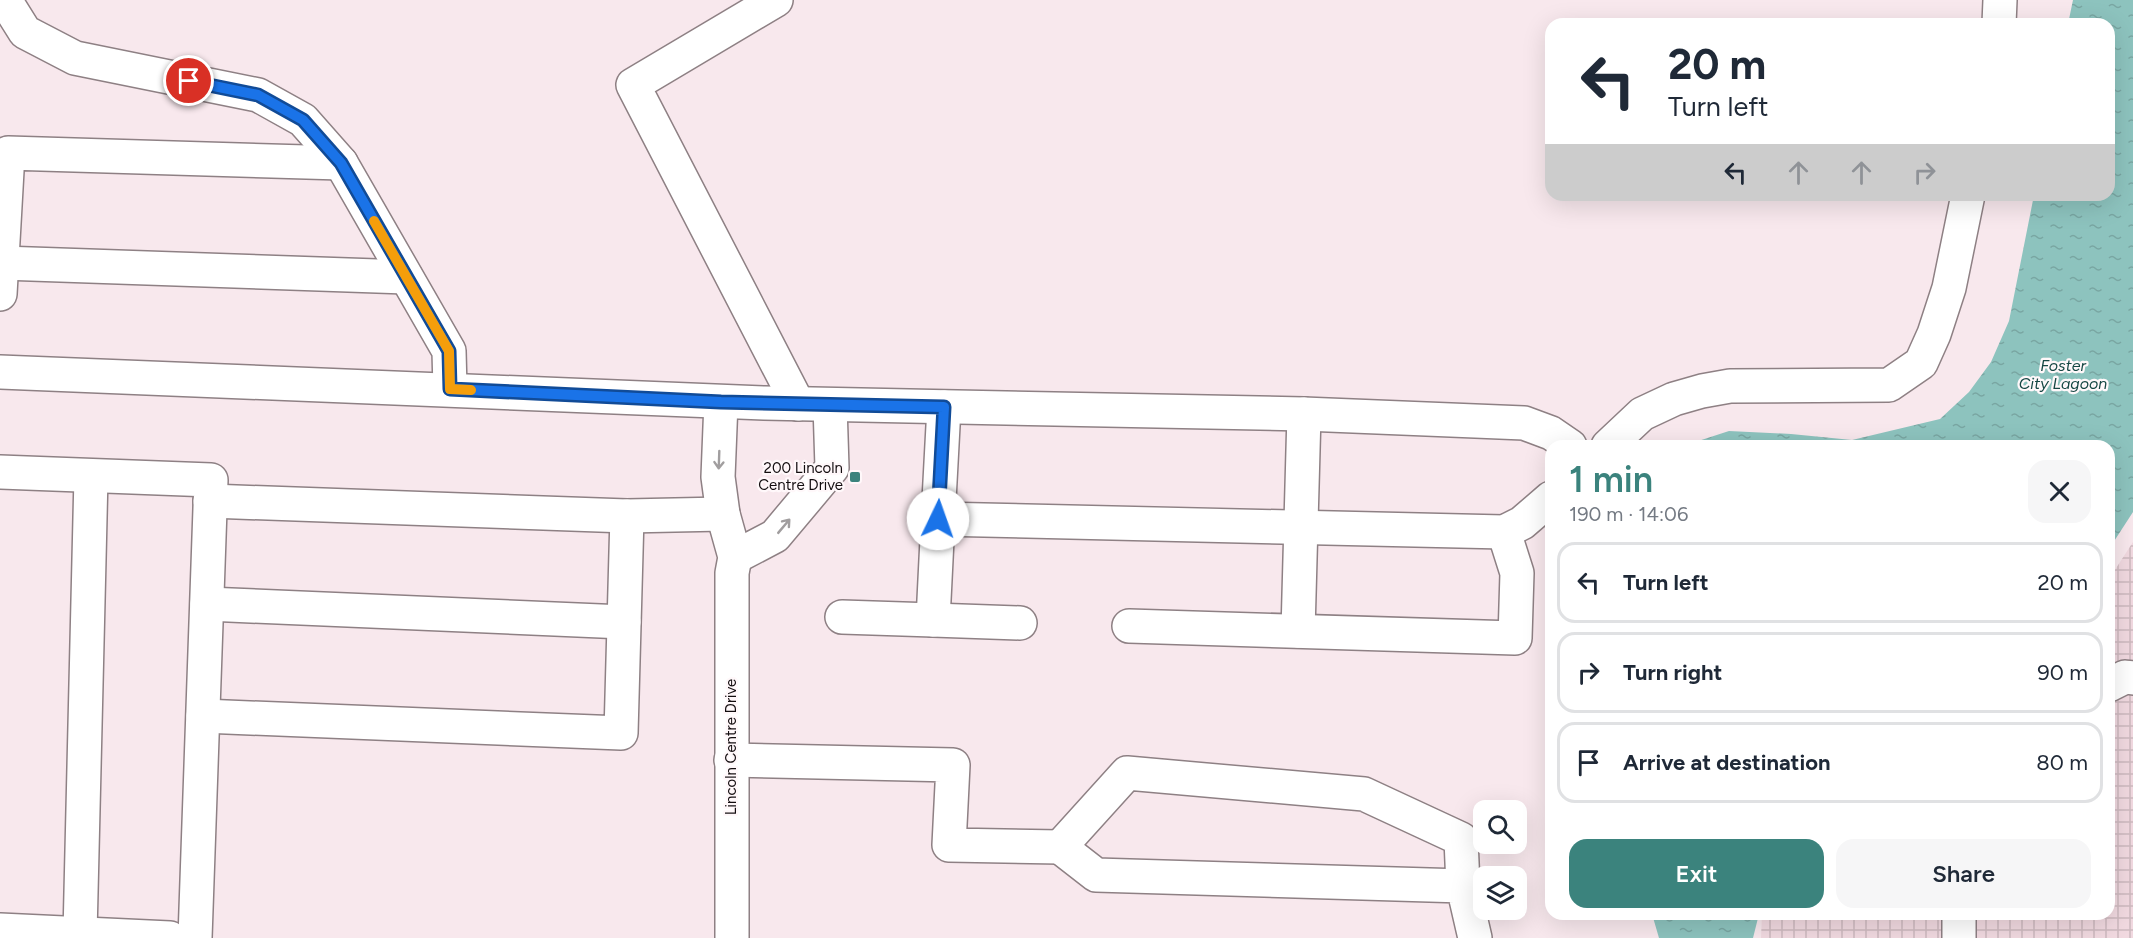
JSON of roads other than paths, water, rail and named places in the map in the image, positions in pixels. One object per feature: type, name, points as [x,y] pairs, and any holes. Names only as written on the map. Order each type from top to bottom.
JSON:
[{"type":"street","points":[[5,0],[25,32],[75,57],[258,95],[303,120],[341,163],[449,351],[450,389]]},
{"type":"street","points":[[735,557],[775,536],[832,468],[814,404],[633,85],[776,0]]},
{"type":"street","points":[[1999,18],[2000,0]]},
{"type":"street","points":[[341,163],[8,153],[1,278],[406,277]]},
{"type":"street","points":[[1614,440],[1642,414],[1674,399],[1702,391],[1730,386],[1889,385],[1908,374],[1921,363],[1934,334],[1949,288],[1967,201]]},
{"type":"street","points":[[0,372],[721,402],[1304,414],[1524,423],[1551,433],[1561,440]]},
{"type":"street","name":"Lincoln Centre Drive","points":[[721,402],[718,477],[723,514],[735,557],[732,573],[732,938]]},
{"type":"street","points":[[933,620],[944,407]]},
{"type":"street","points":[[1298,631],[1304,414]]},
{"type":"street","points":[[0,472],[212,480],[195,938]]},
{"type":"street","points":[[81,934],[90,476]]},
{"type":"street","points":[[210,501],[627,516],[723,514]]},
{"type":"street","points":[[938,519],[1504,532],[1522,523],[1545,503]]},
{"type":"street","points":[[203,716],[621,733],[627,516]]},
{"type":"street","points":[[1129,626],[1515,638],[1517,573],[1504,532]]},
{"type":"street","points":[[207,604],[624,622]]},
{"type":"street","points":[[842,617],[1020,623]]},
{"type":"street","points":[[2115,682],[2125,677],[2133,678]]},
{"type":"street","points":[[731,760],[953,765],[949,845],[1060,847],[1096,875],[1463,886]]},
{"type":"street","points":[[1060,847],[1126,773],[1364,794],[1461,839],[1463,886],[1475,938]]},
{"type":"street","points":[[1959,920],[1959,938]]},
{"type":"street","points":[[0,930],[170,938]]},
{"type":"water","name":"Foster City Lagoon","points":[[2073,0],[2133,0],[2133,512],[2115,540],[2115,440],[1852,440],[1940,419],[1969,392],[1991,362],[2009,321],[2033,201],[2115,201],[2115,18],[2069,18]]},
{"type":"water","name":"Foster City Lagoon","points":[[1729,431],[1852,440],[1701,440]]},
{"type":"water","points":[[1654,920],[1758,920],[1753,938],[1659,938]]},
{"type":"place","name":"200 Lincoln Centre Drive","points":[[855,477]]}]
